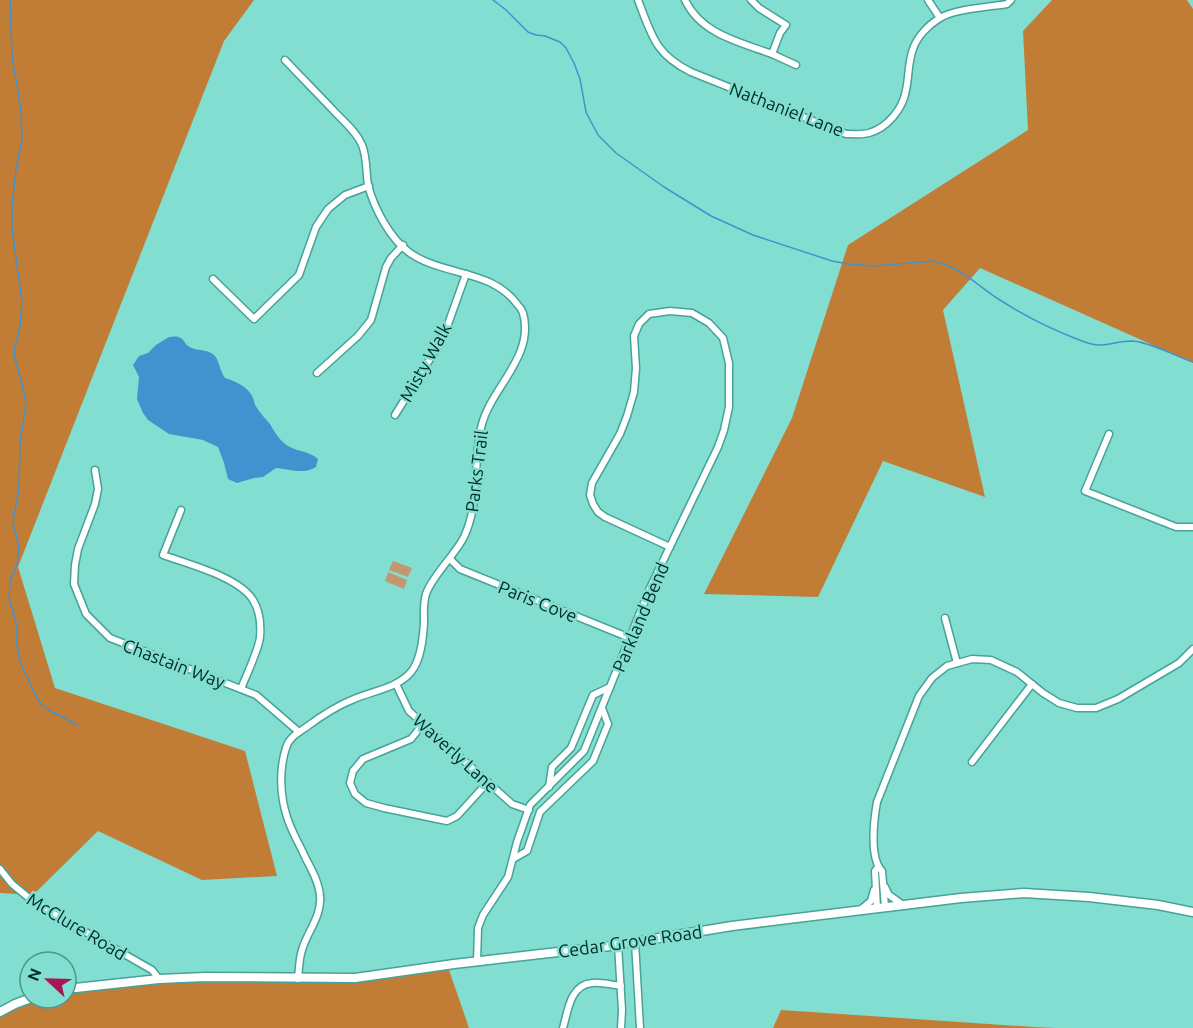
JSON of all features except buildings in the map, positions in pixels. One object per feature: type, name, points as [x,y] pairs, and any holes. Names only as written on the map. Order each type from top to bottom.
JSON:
[{"type":"main road","name":"Cedar Grove Road","points":[[78,988],[159,979],[205,977],[355,978],[618,945],[732,926],[961,898],[1024,893],[1109,899],[1193,912]]},
{"type":"main road","points":[[0,1012],[18,1004]]},
{"type":"street","name":"Nathaniel Lane","points":[[638,0],[653,39],[662,52],[677,65],[846,134],[868,133],[880,128],[900,108],[906,92],[913,49],[924,31],[940,18]]},
{"type":"street","points":[[685,0],[693,14],[719,35],[796,65]]},
{"type":"street","points":[[751,0],[759,8],[786,25],[780,33],[772,54]]},
{"type":"street","points":[[928,0],[940,18],[953,13],[1007,4],[1011,0]]},
{"type":"street","name":"Parks Trail","points":[[285,60],[353,131],[363,147],[369,186],[378,212],[391,232],[409,252],[431,263],[489,281],[509,293],[523,311],[525,334],[520,354],[483,418],[478,439],[472,514],[464,537],[427,592],[416,665],[409,675],[396,684],[329,710],[292,737],[286,746],[281,778],[287,817],[315,878],[320,897],[318,914],[301,952],[298,978]]},
{"type":"street","points":[[213,279],[254,319],[299,275],[316,227],[328,209],[345,195],[369,186]]},
{"type":"street","points":[[317,374],[358,336],[371,320],[386,267],[403,245]]},
{"type":"street","name":"Misty Walk","points":[[395,415],[435,351],[447,327],[466,274]]},
{"type":"street","name":"Parkland Bend","points":[[477,962],[478,928],[483,915],[507,877],[530,805],[584,751],[650,588],[670,547],[718,447],[724,430],[729,407],[729,363],[723,338],[709,323],[692,313],[670,311],[649,314],[639,324],[634,336],[636,368],[634,392],[620,434],[592,483],[590,495],[598,512],[605,517],[670,547]]},
{"type":"street","points":[[1109,434],[1085,491],[1176,527],[1193,526]]},
{"type":"street","name":"Chastain Way","points":[[95,470],[98,489],[95,504],[78,549],[75,565],[74,584],[86,614],[110,638],[256,695],[299,732]]},
{"type":"street","points":[[181,510],[163,555],[227,578],[253,600],[260,618],[260,639],[241,689]]},
{"type":"street","name":"Paris Cove","points":[[450,559],[460,568],[630,638]]},
{"type":"street","points":[[945,618],[957,663]]},
{"type":"street","points":[[859,910],[871,901],[882,871],[878,867],[874,846],[873,820],[877,802],[919,696],[932,678],[947,666],[972,659],[991,660],[1017,672],[1059,703],[1077,708],[1096,708],[1119,699],[1179,663],[1193,650]]},
{"type":"street","name":"Waverly Lane","points":[[396,684],[409,711],[512,804],[529,810]]},
{"type":"street","points":[[972,762],[1032,684]]},
{"type":"street","name":"Parkland Bend","points":[[549,788],[552,767],[571,748],[593,695],[610,687]]},
{"type":"street","name":"Parkland Bend","points":[[512,860],[526,851],[540,812],[593,761],[608,724],[602,708]]},
{"type":"street","points":[[423,724],[411,739],[363,759],[353,771],[350,783],[356,794],[366,803],[447,821],[457,816],[488,782]]},
{"type":"street","name":"McClure Road","points":[[0,869],[12,884],[36,903],[152,970],[159,979]]},
{"type":"street","points":[[879,884],[903,905]]},
{"type":"street","points":[[879,884],[881,908]]},
{"type":"street","points":[[635,942],[640,1028]]},
{"type":"street","points":[[618,945],[621,1028]]},
{"type":"street","points":[[563,1028],[574,993],[582,985],[593,982],[621,986]]},
{"type":"shaded area","points":[[0,0],[254,0],[224,41],[18,567],[55,688],[245,751],[277,876],[202,880],[98,831],[33,895],[0,893]]},
{"type":"shaded area","points":[[1052,0],[1187,0],[1193,9],[1193,363],[980,268],[943,310],[985,497],[883,461],[818,597],[704,594],[792,418],[848,245],[1028,130],[1023,31]]},
{"type":"shaded area","points":[[393,561],[412,568],[408,577],[389,570]]},
{"type":"shaded area","points":[[388,572],[407,580],[404,589],[385,581]]},
{"type":"shaded area","points":[[447,964],[469,1028],[0,1028],[0,1009],[18,1002],[18,1010],[78,1010],[78,985],[113,979],[342,977]]},
{"type":"shaded area","points":[[781,1010],[1034,1027],[1057,1028],[773,1028]]},
{"type":"water","points":[[169,337],[183,339],[191,348],[209,352],[215,356],[225,378],[247,389],[255,405],[280,439],[288,446],[318,459],[316,467],[301,471],[276,468],[263,477],[237,483],[228,479],[218,447],[203,440],[169,434],[148,420],[137,399],[139,377],[133,365],[139,356],[148,353]]},
{"type":"waterway","points":[[10,0],[12,56],[21,110],[22,141],[12,206],[12,228],[22,302],[20,327],[14,350],[26,404],[20,443],[19,488],[13,522],[19,547],[17,564],[10,581],[9,599],[17,626],[20,662],[37,698],[49,710],[77,725]]},
{"type":"waterway","points":[[493,0],[528,32],[560,42],[566,48],[580,79],[586,112],[598,135],[616,153],[664,187],[711,216],[753,235],[832,261],[874,266],[933,261],[943,264],[961,272],[1020,312],[1071,337],[1097,345],[1125,341],[1139,342],[1193,362]]}]
